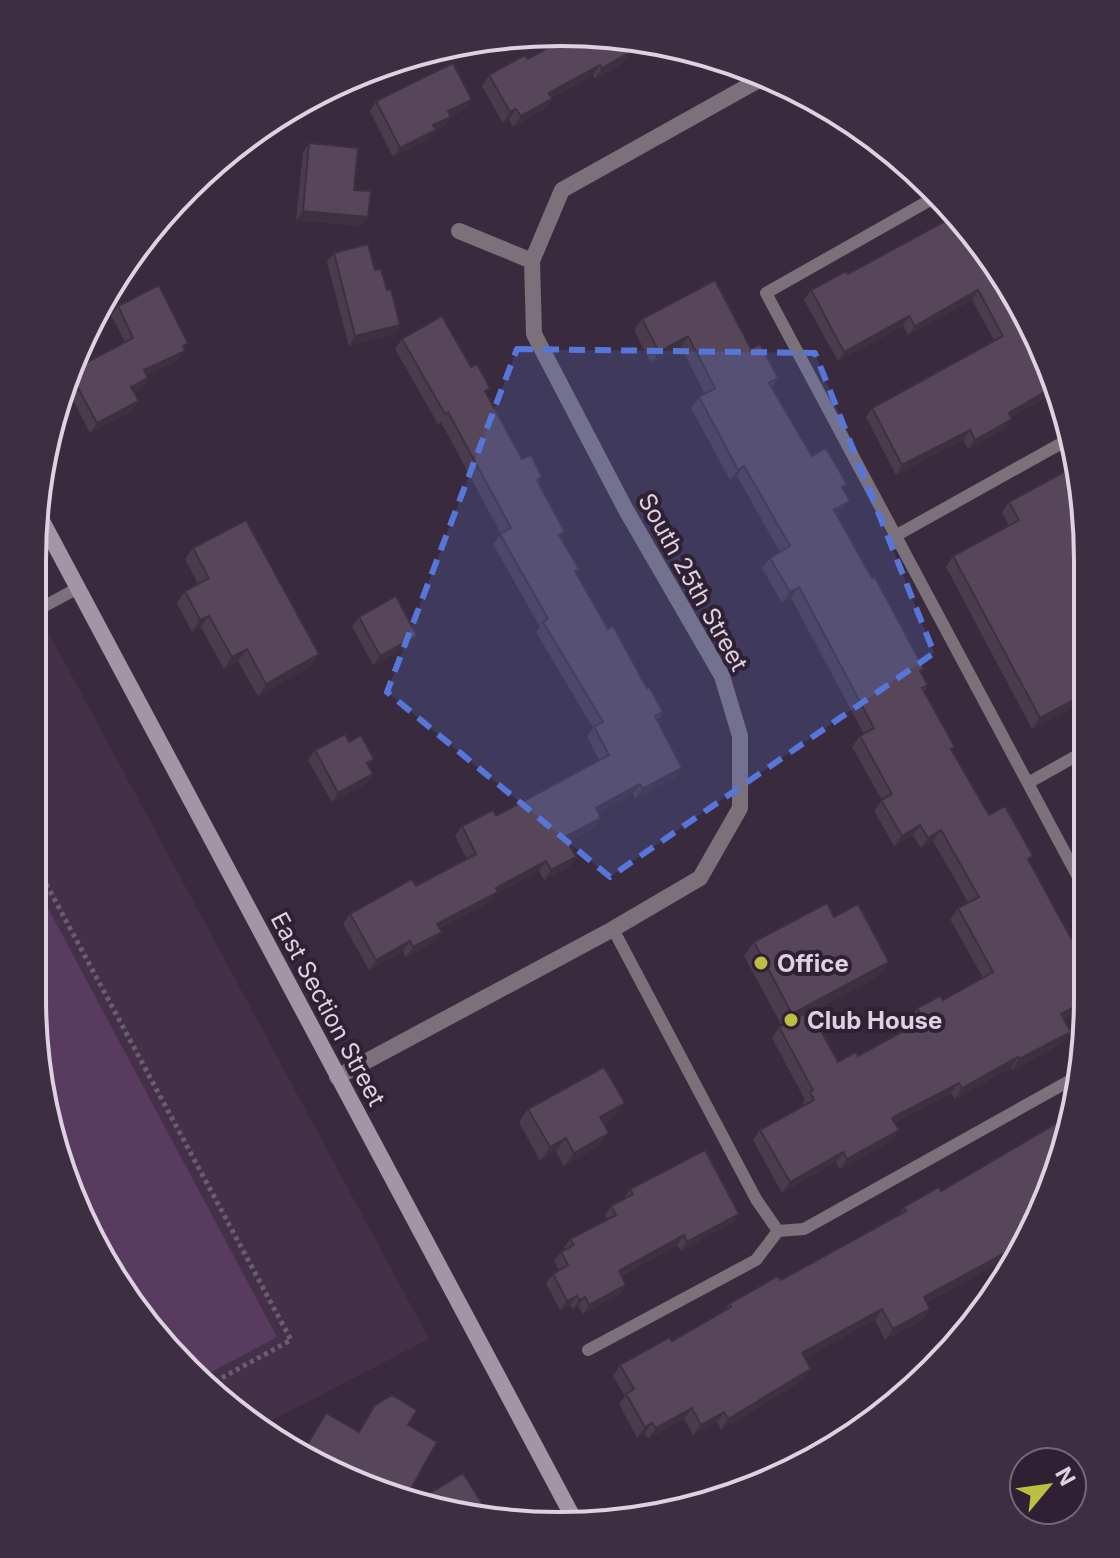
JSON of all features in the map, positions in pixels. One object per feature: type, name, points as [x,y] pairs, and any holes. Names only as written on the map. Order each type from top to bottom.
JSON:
[{"type":"street","name":"South 25th Street","points":[[337,1077],[613,929],[700,878],[740,808],[740,736],[722,676],[626,510],[534,334],[532,261],[562,190],[753,83]]},
{"type":"street","points":[[459,231],[532,261]]},
{"type":"street","name":"East Section Street","points":[[47,530],[570,1512]]},
{"type":"lane","points":[[927,202],[766,293],[1074,869]]},
{"type":"lane","points":[[897,535],[1060,444]]},
{"type":"lane","points":[[46,605],[78,588]]},
{"type":"lane","points":[[1028,783],[1074,757]]},
{"type":"lane","points":[[613,929],[756,1199],[778,1231]]},
{"type":"lane","points":[[588,1350],[756,1260],[778,1231],[804,1229],[1067,1082]]},
{"type":"path","points":[[46,883],[291,1340],[217,1380]]},
{"type":"highlighted area","points":[[517,349],[815,353],[934,653],[610,877],[387,692]]},
{"type":"shaded area","points":[[46,628],[429,1339],[269,1422],[221,1384],[174,1337],[152,1311],[115,1255],[73,1163],[50,1065],[46,998]]},
{"type":"shaded area","points":[[46,904],[277,1337],[209,1373],[152,1311],[115,1255],[85,1195],[56,1098],[47,1032]]},
{"type":"building","points":[[551,46],[631,52],[549,93],[552,99],[521,116],[516,109],[510,112],[489,75],[525,55],[528,59]]},
{"type":"building","points":[[453,63],[472,100],[448,111],[451,117],[433,125],[436,130],[400,148],[376,101]]},
{"type":"building","points":[[309,143],[358,148],[354,190],[371,191],[368,217],[303,211]]},
{"type":"building","points":[[946,221],[968,247],[1005,303],[1046,391],[1009,413],[1012,419],[975,440],[970,430],[902,465],[872,408],[1003,336],[978,290],[915,326],[909,316],[844,352],[811,290],[846,271],[848,274]]},
{"type":"building","points":[[368,244],[375,270],[381,269],[387,290],[391,289],[400,325],[355,336],[334,253]]},
{"type":"building","points":[[715,280],[751,349],[760,344],[778,378],[769,383],[812,456],[826,448],[847,484],[842,487],[850,501],[834,510],[872,578],[875,577],[924,669],[920,671],[928,685],[922,688],[955,747],[951,749],[989,815],[1005,806],[1033,856],[1028,859],[1071,938],[1074,936],[1074,1007],[1061,1014],[1071,1032],[962,1088],[959,1083],[892,1118],[899,1130],[847,1159],[843,1152],[790,1182],[760,1130],[814,1100],[810,1092],[813,1090],[779,1027],[810,1011],[838,1062],[856,1052],[858,1056],[924,1020],[917,1008],[940,996],[943,1000],[993,972],[958,908],[979,897],[941,830],[928,838],[920,825],[902,836],[881,800],[892,794],[860,736],[874,728],[799,587],[790,592],[770,558],[790,546],[744,466],[738,470],[699,397],[715,388],[688,336],[659,352],[642,319]]},
{"type":"building","points":[[159,285],[188,343],[183,346],[185,351],[144,370],[148,378],[131,387],[139,401],[97,423],[77,385],[85,363],[133,338],[118,306]]},
{"type":"building","points":[[442,316],[471,367],[477,364],[490,388],[485,391],[522,459],[531,455],[542,477],[537,480],[565,532],[559,535],[579,569],[575,571],[608,629],[613,626],[647,688],[649,686],[663,712],[655,716],[682,768],[642,789],[640,784],[596,808],[601,818],[565,837],[576,857],[551,870],[546,861],[496,888],[498,892],[437,924],[442,932],[413,947],[410,941],[376,960],[350,914],[412,879],[416,886],[476,854],[462,826],[493,810],[496,816],[609,755],[594,727],[603,722],[543,622],[548,619],[500,534],[511,528],[448,412],[445,414],[402,339]]},
{"type":"building","points":[[1066,471],[1073,526],[1074,700],[1040,718],[953,556],[1019,520],[1009,502]]},
{"type":"building","points":[[246,520],[319,654],[266,684],[247,649],[232,657],[209,616],[200,620],[185,591],[209,578],[193,548]]},
{"type":"building","points":[[396,596],[417,636],[380,656],[359,617]]},
{"type":"building","points":[[345,734],[349,742],[361,735],[374,759],[367,763],[373,774],[338,793],[315,750]]},
{"type":"building","points":[[827,903],[834,917],[858,904],[889,962],[792,1014],[754,942]]},
{"type":"building","points":[[604,1067],[625,1103],[600,1117],[609,1133],[574,1153],[566,1138],[550,1147],[528,1109]]},
{"type":"building","points":[[1057,1123],[1035,1195],[1007,1252],[924,1297],[930,1309],[893,1329],[882,1309],[802,1353],[811,1369],[728,1419],[724,1412],[701,1425],[692,1408],[656,1428],[652,1423],[645,1427],[626,1394],[634,1389],[620,1365],[670,1337],[672,1341],[778,1276],[781,1280],[906,1211],[904,1207],[939,1187],[941,1191]]},
{"type":"building","points":[[705,1150],[739,1214],[687,1242],[684,1235],[619,1271],[626,1285],[589,1305],[585,1297],[579,1300],[577,1296],[567,1301],[553,1274],[568,1265],[561,1252],[574,1245],[570,1239],[616,1215],[611,1206],[633,1194],[630,1189]]},
{"type":"building","points":[[392,1395],[417,1410],[408,1425],[437,1442],[411,1489],[363,1473],[307,1445],[326,1413],[359,1432],[375,1405]]},
{"type":"building","points":[[463,1473],[484,1506],[460,1502],[428,1494]]},
{"type":"place","name":"Office","points":[[761,963]]},
{"type":"place","name":"Club House","points":[[791,1020]]}]
